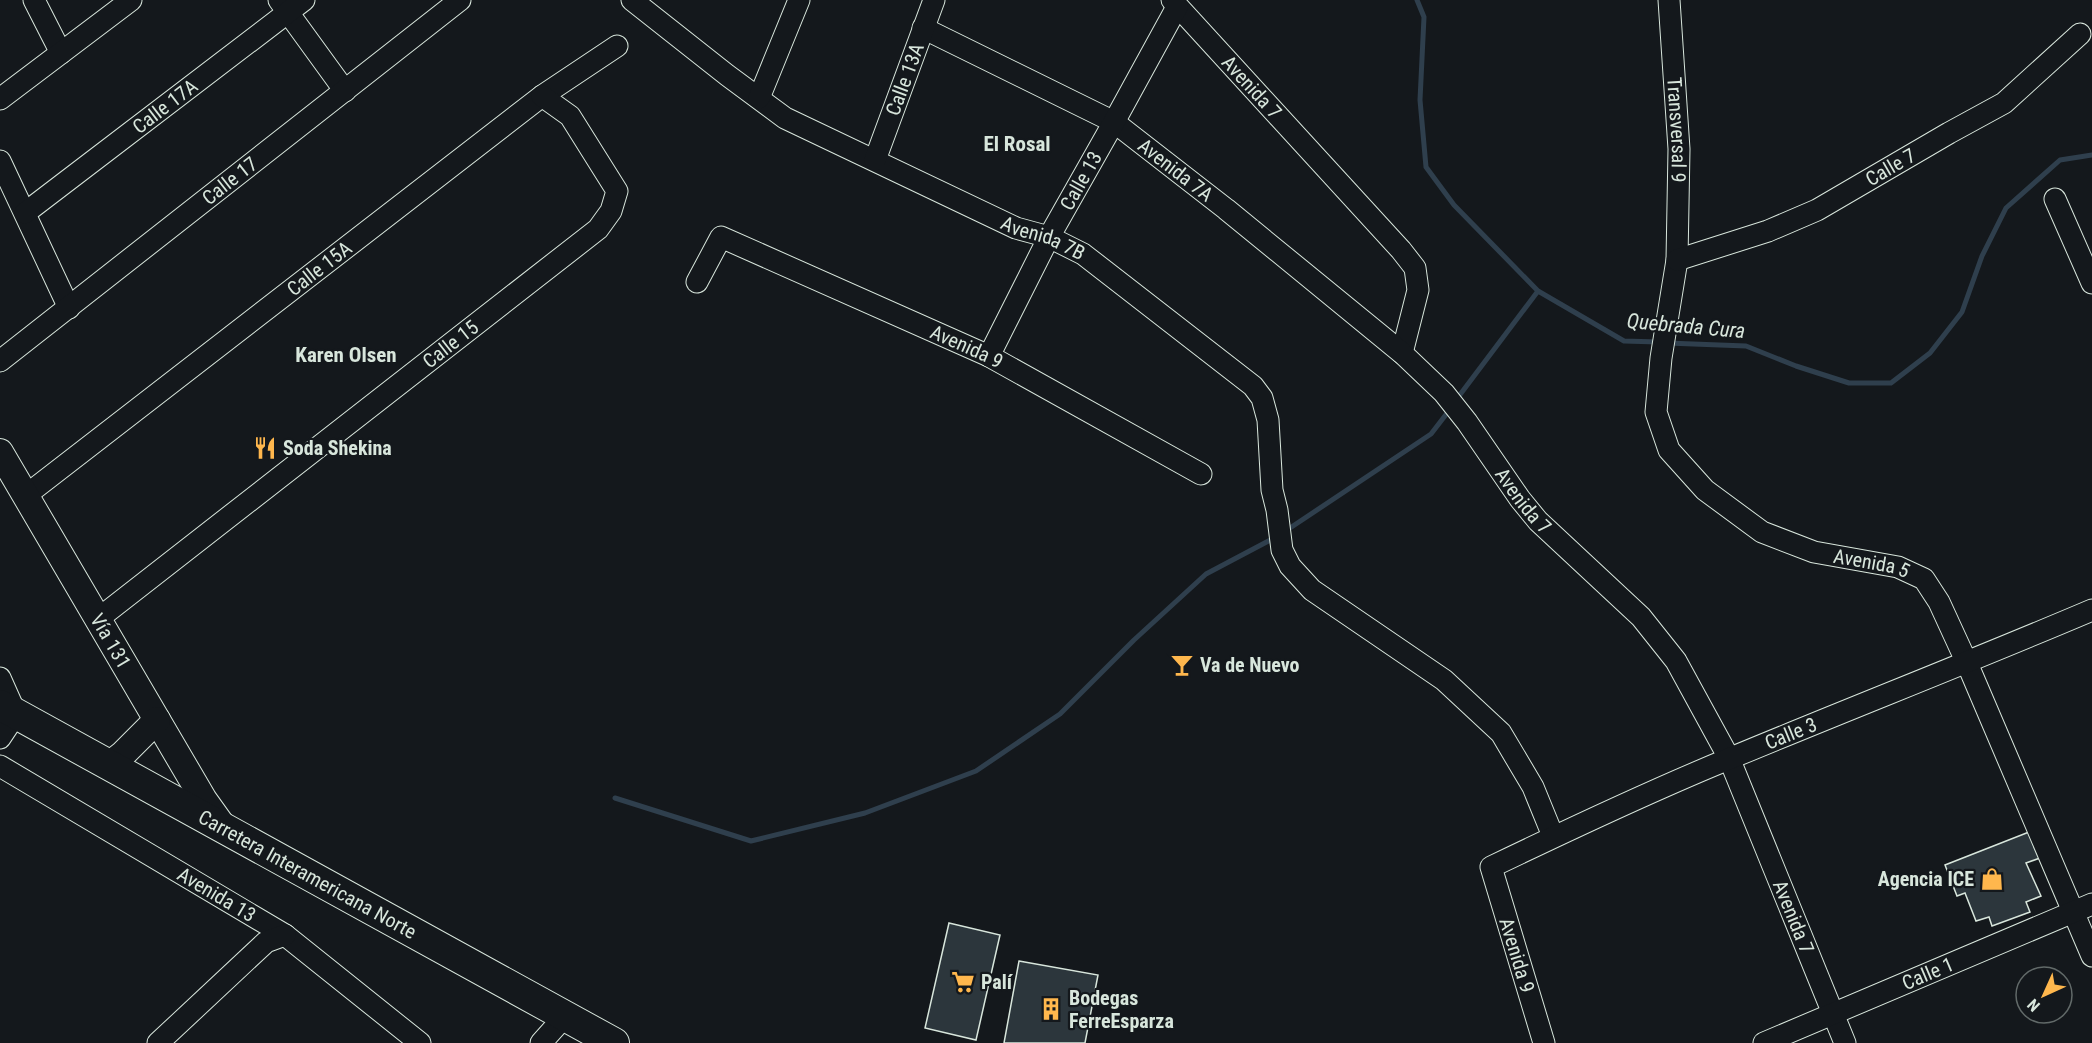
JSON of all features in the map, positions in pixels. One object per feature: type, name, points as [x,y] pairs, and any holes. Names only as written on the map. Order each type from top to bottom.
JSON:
[{"type":"highway","name":"Carretera Interamericana Norte","points":[[5,719],[116,760],[225,829],[614,1043]]},
{"type":"main road","name":"Vía 131","points":[[0,452],[204,800],[225,829]]},
{"type":"main road","points":[[116,760],[157,720]]},
{"type":"street","points":[[34,0],[61,53]]},
{"type":"street","points":[[0,99],[132,0]]},
{"type":"street","name":"Calle 17","points":[[0,360],[460,0]]},
{"type":"street","name":"Avenida 7B","points":[[632,0],[785,118],[1016,228],[1049,237],[1083,254],[1253,386],[1262,398],[1268,420],[1272,490],[1282,550],[1290,566],[1312,590],[1444,680],[1502,733],[1533,787],[1553,836]]},
{"type":"street","points":[[759,98],[800,0]]},
{"type":"street","name":"Calle 13A","points":[[875,160],[934,0]]},
{"type":"street","name":"Transversal 9","points":[[1669,0],[1679,149],[1677,260]]},
{"type":"street","name":"Calle 13","points":[[988,356],[1049,237],[1114,122],[1174,3]]},
{"type":"street","name":"Avenida 7","points":[[1174,3],[1401,250],[1414,268],[1418,290],[1402,353],[1444,393],[1467,422],[1520,500],[1538,521],[1641,617],[1676,662],[1729,758],[1845,1043]]},
{"type":"street","points":[[291,4],[345,91]]},
{"type":"street","name":"Calle 17A","points":[[25,213],[291,4]]},
{"type":"street","name":"Avenida 7A","points":[[923,28],[1114,122],[1226,209],[1402,353]]},
{"type":"street","name":"Calle 7","points":[[1677,260],[1768,231],[1817,210],[2004,103],[2080,34]]},
{"type":"street","name":"Calle 15A","points":[[25,496],[542,96],[617,46]]},
{"type":"street","name":"Calle 15","points":[[98,619],[598,229],[611,211],[617,191],[570,116],[542,96]]},
{"type":"street","points":[[0,161],[69,308]]},
{"type":"street","points":[[2055,199],[2092,283]]},
{"type":"street","name":"Avenida 9","points":[[697,282],[721,237],[988,356],[1201,474]]},
{"type":"street","name":"Avenida 5","points":[[1677,260],[1661,358],[1656,412],[1669,450],[1705,490],[1762,532],[1814,552],[1898,567],[1924,579],[1939,603],[2083,908],[2092,956]]},
{"type":"street","name":"Calle 3","points":[[1491,867],[1553,836],[1729,758],[1967,663],[2092,610]]},
{"type":"street","points":[[0,678],[5,719]]},
{"type":"street","name":"Avenida 13","points":[[0,766],[285,935],[420,1043]]},
{"type":"street","name":"Avenida 9","points":[[1491,867],[1544,1043]]},
{"type":"street","name":"Calle 1","points":[[1764,1043],[2083,908]]},
{"type":"street","points":[[158,1043],[266,942],[285,935]]},
{"type":"street","points":[[541,1043],[565,1016]]},
{"type":"building","name":"Agencia ICE","points":[[2029,832],[2040,858],[2026,863],[2041,896],[2026,902],[2030,912],[1992,926],[1989,917],[1976,921],[1965,893],[1957,896],[1945,865]]},
{"type":"building","name":"Palí","points":[[949,923],[1000,935],[976,1040],[925,1028]]},
{"type":"building","name":"Bodegas FerreEsparza","points":[[1019,961],[1098,975],[1085,1043],[1004,1043]]},
{"type":"waterway","name":"Quebrada Cura","points":[[1417,0],[1424,17],[1420,100],[1426,167],[1454,205],[1538,291],[1624,341],[1658,342]]},
{"type":"waterway","name":"Quebrada Cura","points":[[1667,343],[1746,346],[1796,366],[1849,383],[1891,383],[1930,353],[1962,312],[1982,256],[2006,208],[2060,160],[2092,155]]},
{"type":"waterway","points":[[1456,400],[1538,291]]},
{"type":"waterway","points":[[1284,532],[1431,434],[1451,408]]},
{"type":"waterway","points":[[615,798],[751,841],[865,813],[976,771],[1060,714],[1134,640],[1206,574],[1276,537]]},
{"type":"place","name":"Soda Shekina","points":[[265,448]]},
{"type":"place","name":"Va de Nuevo","points":[[1182,665]]},
{"type":"place","name":"Agencia ICE","points":[[1992,879]]},
{"type":"place","name":"Palí","points":[[963,982]]},
{"type":"place","name":"Bodegas FerreEsparza","points":[[1051,1009]]},
{"type":"district","name":"El Rosal","points":[[1017,144]]},
{"type":"district","name":"Karen Olsen","points":[[346,355]]}]
